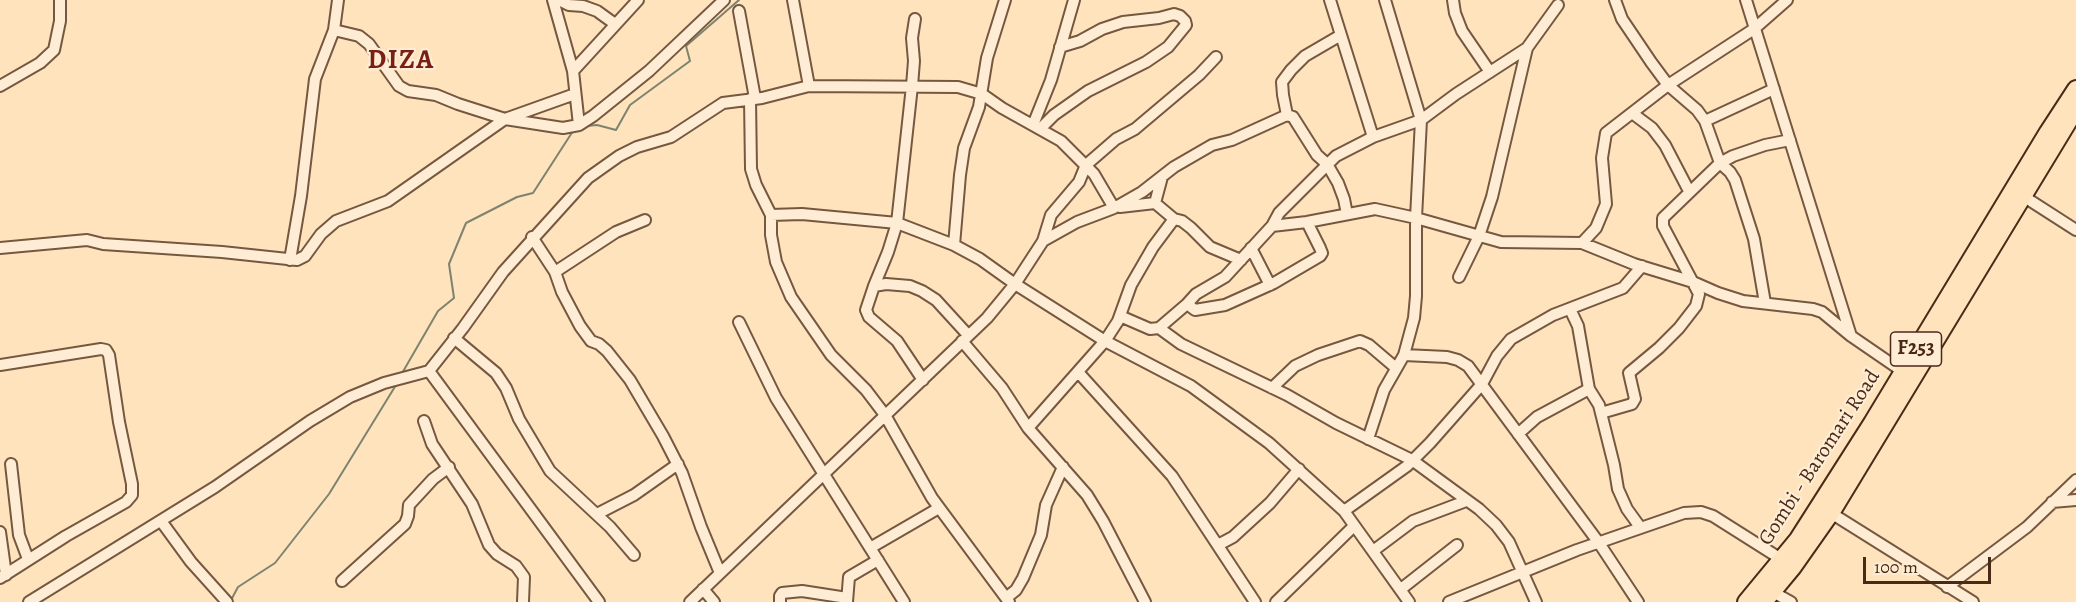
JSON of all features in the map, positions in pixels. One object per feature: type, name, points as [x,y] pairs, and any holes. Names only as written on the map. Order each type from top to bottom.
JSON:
[{"type":"main road","name":"Gombi - Baromari Road","points":[[1746,602],[1803,531],[2076,89]]},
{"type":"main road","name":"Gombi - Baromari Road","points":[[1769,597],[1831,513],[2076,110]]},
{"type":"street","points":[[0,86],[40,63],[54,50],[60,21],[60,0]]},
{"type":"street","points":[[290,260],[301,196],[306,138],[315,79],[334,30],[338,0]]},
{"type":"street","points":[[553,0],[573,70],[579,125]]},
{"type":"street","points":[[559,0],[568,5],[583,6],[597,11],[615,24]]},
{"type":"street","points":[[573,70],[638,0]]},
{"type":"street","points":[[334,30],[359,36],[369,44],[399,86],[408,91],[436,95],[504,119],[563,128],[579,125],[593,116],[649,71],[724,0]]},
{"type":"street","points":[[793,0],[809,86]]},
{"type":"street","points":[[954,245],[964,148],[982,94],[987,58],[1005,0]]},
{"type":"street","points":[[1037,127],[1074,0]]},
{"type":"street","points":[[1330,0],[1373,137]]},
{"type":"street","points":[[1368,439],[1384,390],[1404,355],[1414,318],[1416,296],[1420,120],[1385,0]]},
{"type":"street","points":[[1454,0],[1455,12],[1462,31],[1490,72]]},
{"type":"street","points":[[1615,0],[1622,19],[1633,38],[1668,85],[1690,102],[1705,121],[1713,149],[1720,163],[1735,180],[1747,213],[1760,267],[1765,303]]},
{"type":"street","points":[[1746,0],[1851,336]]},
{"type":"street","points":[[1582,243],[1596,228],[1606,204],[1602,158],[1606,133],[1668,85],[1754,29],[1787,0]]},
{"type":"street","points":[[1120,315],[1150,330],[1159,328],[1196,294],[1225,277],[1272,225],[1279,213],[1327,164],[1347,149],[1420,120],[1527,48],[1558,5]]},
{"type":"street","points":[[739,11],[752,98],[751,169],[771,215],[771,235],[777,262],[791,297],[831,355],[866,390],[885,415],[932,498],[1008,600],[1023,578],[1041,535],[1046,505],[1063,467]]},
{"type":"street","points":[[1037,127],[1088,91],[1146,62],[1168,47],[1186,25],[1180,16],[1174,14],[1123,22],[1060,47]]},
{"type":"street","points":[[915,19],[912,38],[914,61],[912,86],[897,223],[866,310],[869,317],[897,341],[923,380]]},
{"type":"street","points":[[1287,115],[1282,95],[1282,82],[1305,56],[1341,35]]},
{"type":"street","points":[[1459,277],[1479,236],[1491,196],[1527,48]]},
{"type":"street","points":[[690,602],[987,318],[1015,284],[1043,242],[1051,215],[1079,182],[1086,165],[1116,139],[1135,129],[1199,75],[1216,57]]},
{"type":"street","points":[[29,602],[161,522],[310,421],[350,398],[384,383],[429,371],[463,328],[502,272],[588,178],[619,156],[637,147],[671,137],[723,103],[809,86],[958,87],[982,94],[1060,141],[1086,165],[1102,186],[1114,208]]},
{"type":"street","points":[[1705,121],[1774,89]]},
{"type":"street","points":[[0,248],[87,240],[103,244],[222,252],[290,260],[305,256],[321,234],[336,221],[388,201],[504,119],[575,94]]},
{"type":"street","points":[[1632,113],[1652,128],[1689,191]]},
{"type":"street","points":[[1043,242],[1077,222],[1114,208],[1142,192],[1174,167],[1212,145],[1232,140],[1287,115],[1293,117],[1317,155],[1327,164],[1338,183],[1347,214]]},
{"type":"street","points":[[1601,413],[1632,404],[1635,399],[1629,373],[1659,348],[1693,310],[1699,294],[1663,226],[1663,218],[1667,212],[1720,163],[1765,145],[1790,140]]},
{"type":"street","points":[[1155,203],[1162,177]]},
{"type":"street","points":[[2023,196],[2076,230]]},
{"type":"street","points":[[1114,208],[1155,203],[1173,219],[1182,221],[1210,247],[1241,260]]},
{"type":"street","points":[[1272,225],[1307,222],[1375,209],[1501,242],[1582,243],[1743,301],[1822,312],[1851,336],[1902,371]]},
{"type":"street","points":[[771,215],[802,214],[897,223],[954,245],[980,259],[1105,341],[1191,386],[1269,443],[1344,511],[1408,602]]},
{"type":"street","points":[[1028,428],[1105,341],[1152,247],[1173,219]]},
{"type":"street","points":[[555,272],[597,243],[645,220]]},
{"type":"street","points":[[1187,304],[1196,310],[1225,305],[1298,270],[1322,253],[1307,222]]},
{"type":"street","points":[[532,237],[555,272],[562,292],[580,326],[591,341],[607,351],[630,380],[678,464],[720,573]]},
{"type":"street","points":[[1251,248],[1270,285]]},
{"type":"street","points":[[1344,511],[1412,460],[1481,385],[1497,356],[1511,339],[1553,315],[1623,288],[1642,266]]},
{"type":"street","points":[[874,285],[910,286],[936,300],[1002,388],[1028,428],[1087,495],[1145,602]]},
{"type":"street","points":[[1569,309],[1578,326],[1589,389],[1599,405],[1618,489],[1627,509],[1640,527]]},
{"type":"street","points":[[739,322],[776,398],[904,602]]},
{"type":"street","points":[[1159,328],[1181,344],[1412,460],[1479,509],[1496,525],[1509,542],[1536,602]]},
{"type":"street","points":[[454,338],[496,373],[506,388],[519,419],[550,471],[597,514],[624,541],[634,555]]},
{"type":"street","points":[[1272,388],[1295,366],[1318,355],[1360,341],[1369,345],[1396,368]]},
{"type":"street","points":[[0,365],[106,350],[109,355],[119,422],[132,484],[132,495],[126,502],[28,559],[3,577]]},
{"type":"street","points":[[1404,355],[1447,357],[1468,366],[1599,543],[1638,602]]},
{"type":"street","points":[[429,371],[599,602]]},
{"type":"street","points":[[1078,372],[1172,476],[1255,602]]},
{"type":"street","points":[[1518,434],[1537,417],[1589,389]]},
{"type":"street","points":[[424,421],[432,444],[472,504],[492,550],[516,566],[524,577],[523,602]]},
{"type":"street","points":[[10,464],[19,536],[28,559]]},
{"type":"street","points":[[597,514],[608,506],[623,502],[678,464]]},
{"type":"street","points":[[342,581],[405,524],[409,505],[448,467]]},
{"type":"street","points":[[1218,545],[1233,537],[1270,503],[1299,469]]},
{"type":"street","points":[[1947,587],[2027,527],[2076,480]]},
{"type":"street","points":[[2052,502],[2076,500]]},
{"type":"street","points":[[1372,551],[1413,521],[1466,501]]},
{"type":"street","points":[[870,548],[939,508]]},
{"type":"street","points":[[1449,602],[1545,562],[1684,513],[1701,512],[1713,516],[1781,560]]},
{"type":"street","points":[[1831,513],[1973,602]]},
{"type":"street","points":[[161,522],[191,562],[226,602]]},
{"type":"street","points":[[1276,602],[1354,526]]},
{"type":"street","points":[[0,532],[3,577]]},
{"type":"street","points":[[1401,589],[1456,544]]},
{"type":"street","points":[[780,602],[782,593],[802,591],[847,600],[849,577],[878,560]]},
{"type":"street","points":[[703,589],[714,602]]},
{"type":"street","points":[[1769,597],[1791,602]]},
{"type":"waterway","points":[[586,126],[597,125],[616,130],[630,105],[690,61],[686,46],[739,0]]},
{"type":"waterway","points":[[401,375],[438,311],[454,298],[449,264],[466,223],[517,197],[533,193],[573,131]]},
{"type":"waterway","points":[[230,602],[238,587],[275,563],[329,494],[396,385]]},
{"type":"district","name":"DIZA","points":[[401,61]]}]
